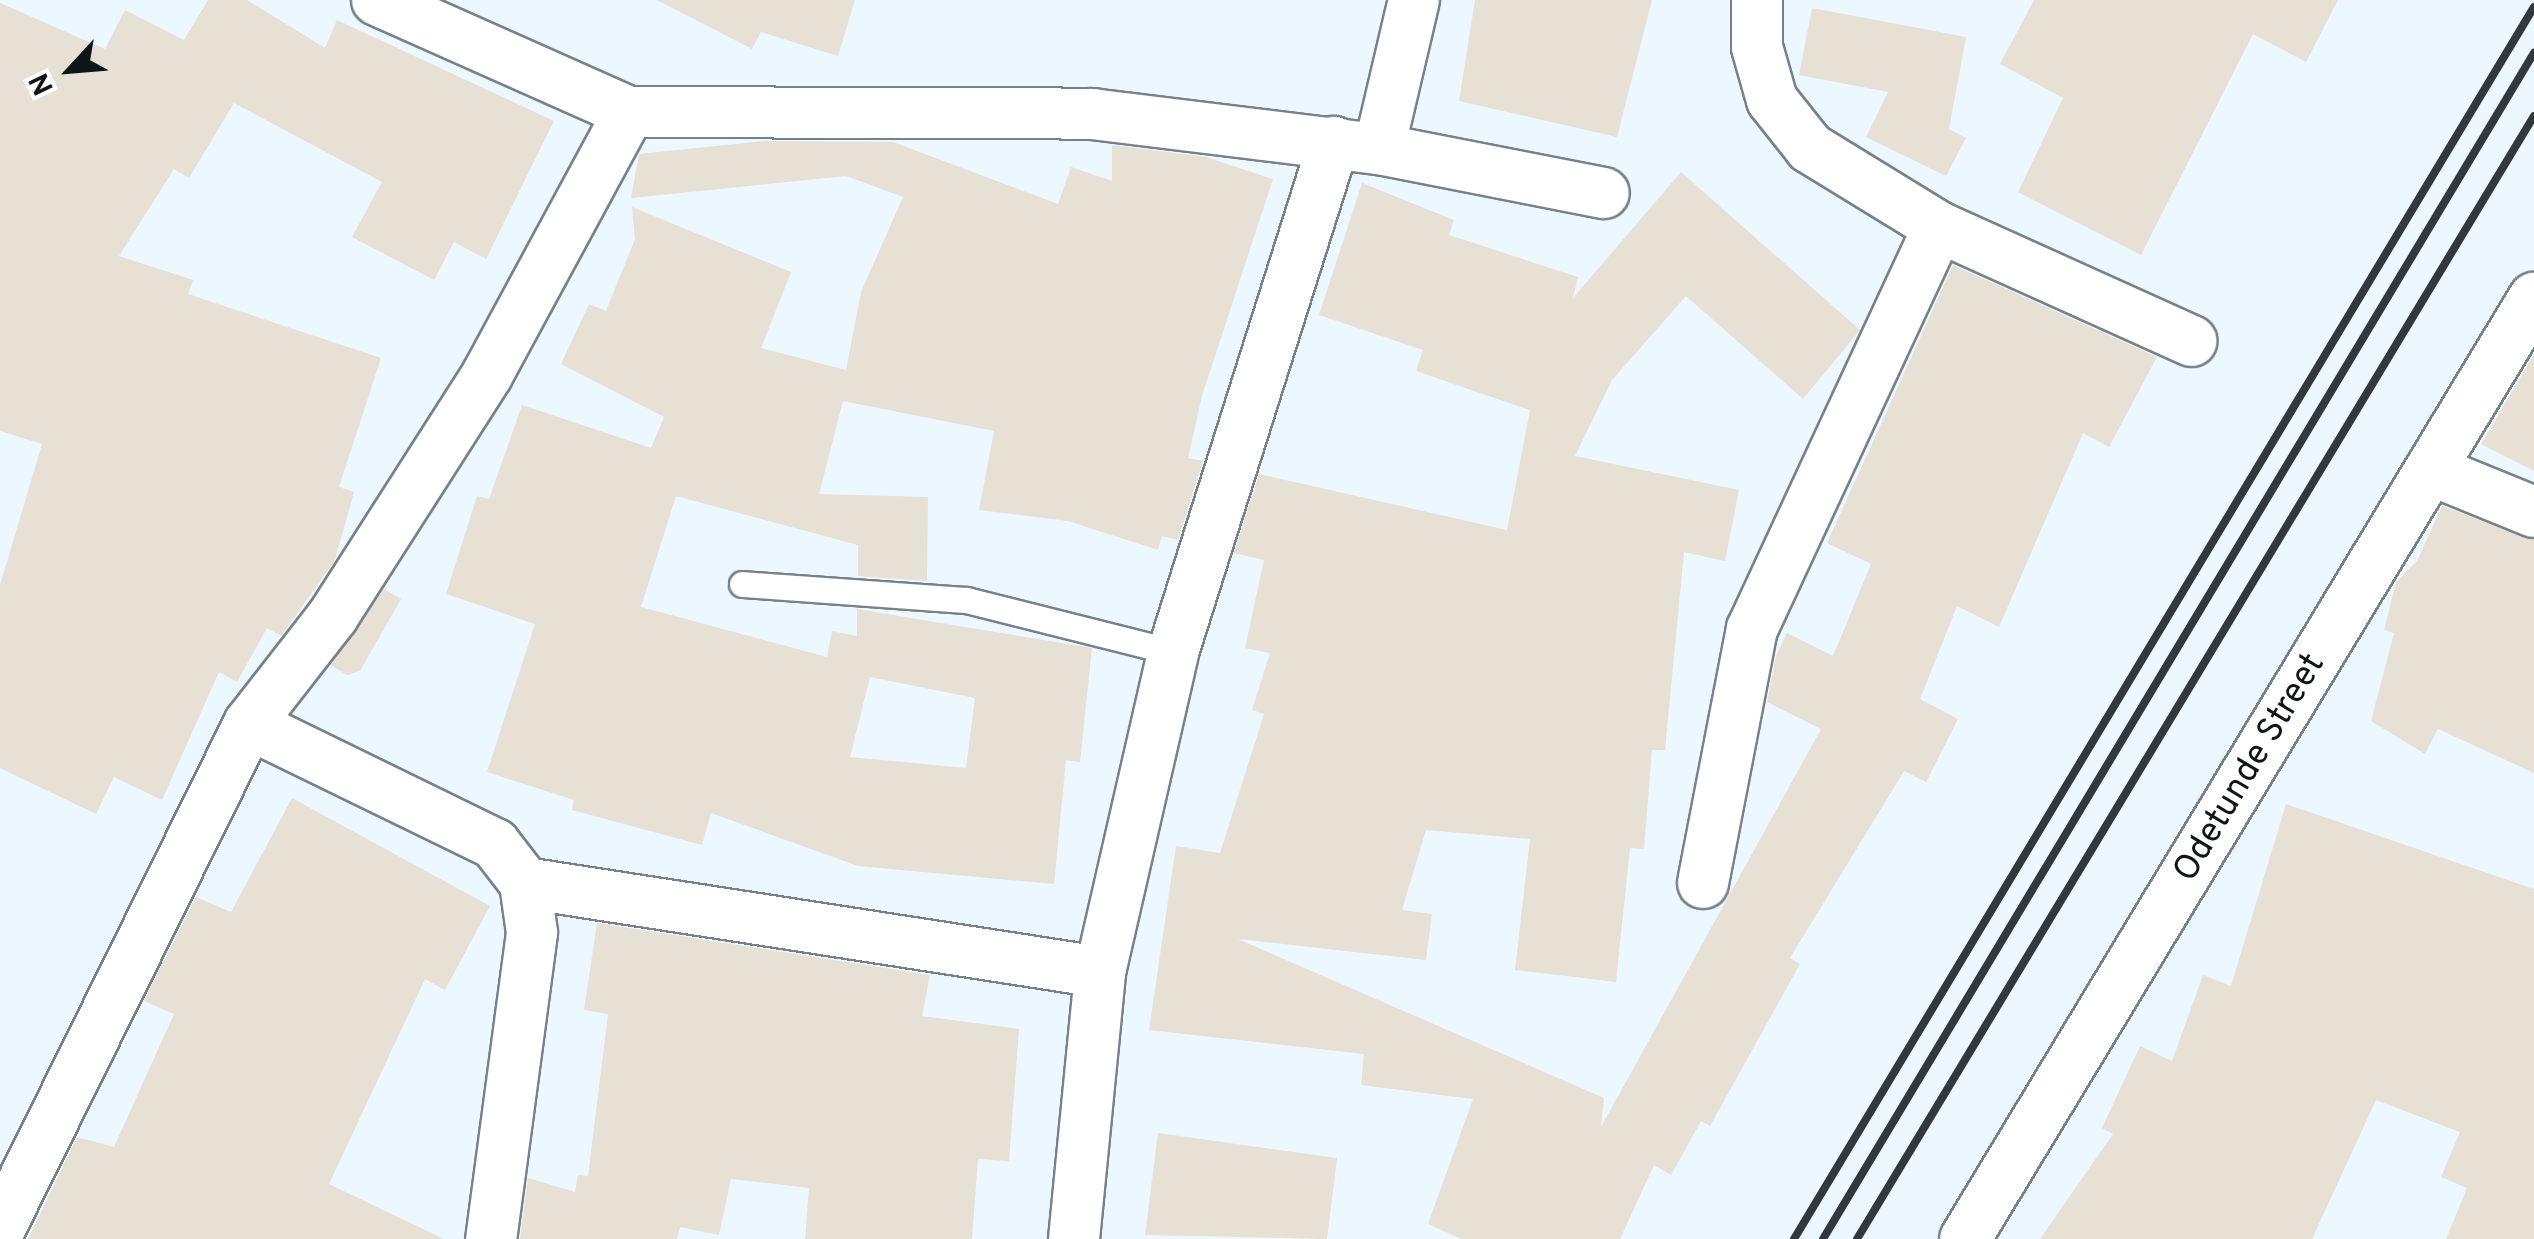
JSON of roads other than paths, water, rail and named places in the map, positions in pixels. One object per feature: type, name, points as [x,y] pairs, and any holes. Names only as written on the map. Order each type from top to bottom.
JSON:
[{"type":"street","points":[[377,0],[629,112],[1092,114],[1357,145],[1604,193]]},
{"type":"street","points":[[1074,1239],[1100,972],[1174,652],[1357,145],[1414,0]]},
{"type":"street","points":[[1757,0],[1757,48],[1772,100],[1810,148],[1939,227],[2192,341]]},
{"type":"street","points":[[0,1228],[250,724],[332,616],[487,375],[629,112]]},
{"type":"street","points":[[1702,882],[1752,629],[1939,227]]},
{"type":"street","name":"Odetunde Street","points":[[1965,1239],[2534,298]]},
{"type":"street","points":[[2430,470],[2534,512]]},
{"type":"street","points":[[250,724],[495,844],[525,884],[532,933],[491,1239]]},
{"type":"street","points":[[525,884],[1100,972]]},
{"type":"lane","points":[[742,584],[966,600],[1174,652]]},
{"type":"railway","points":[[1794,1239],[2534,7]]},
{"type":"railway","points":[[1823,1239],[2534,53]]},
{"type":"railway","points":[[1857,1239],[2534,116]]}]
